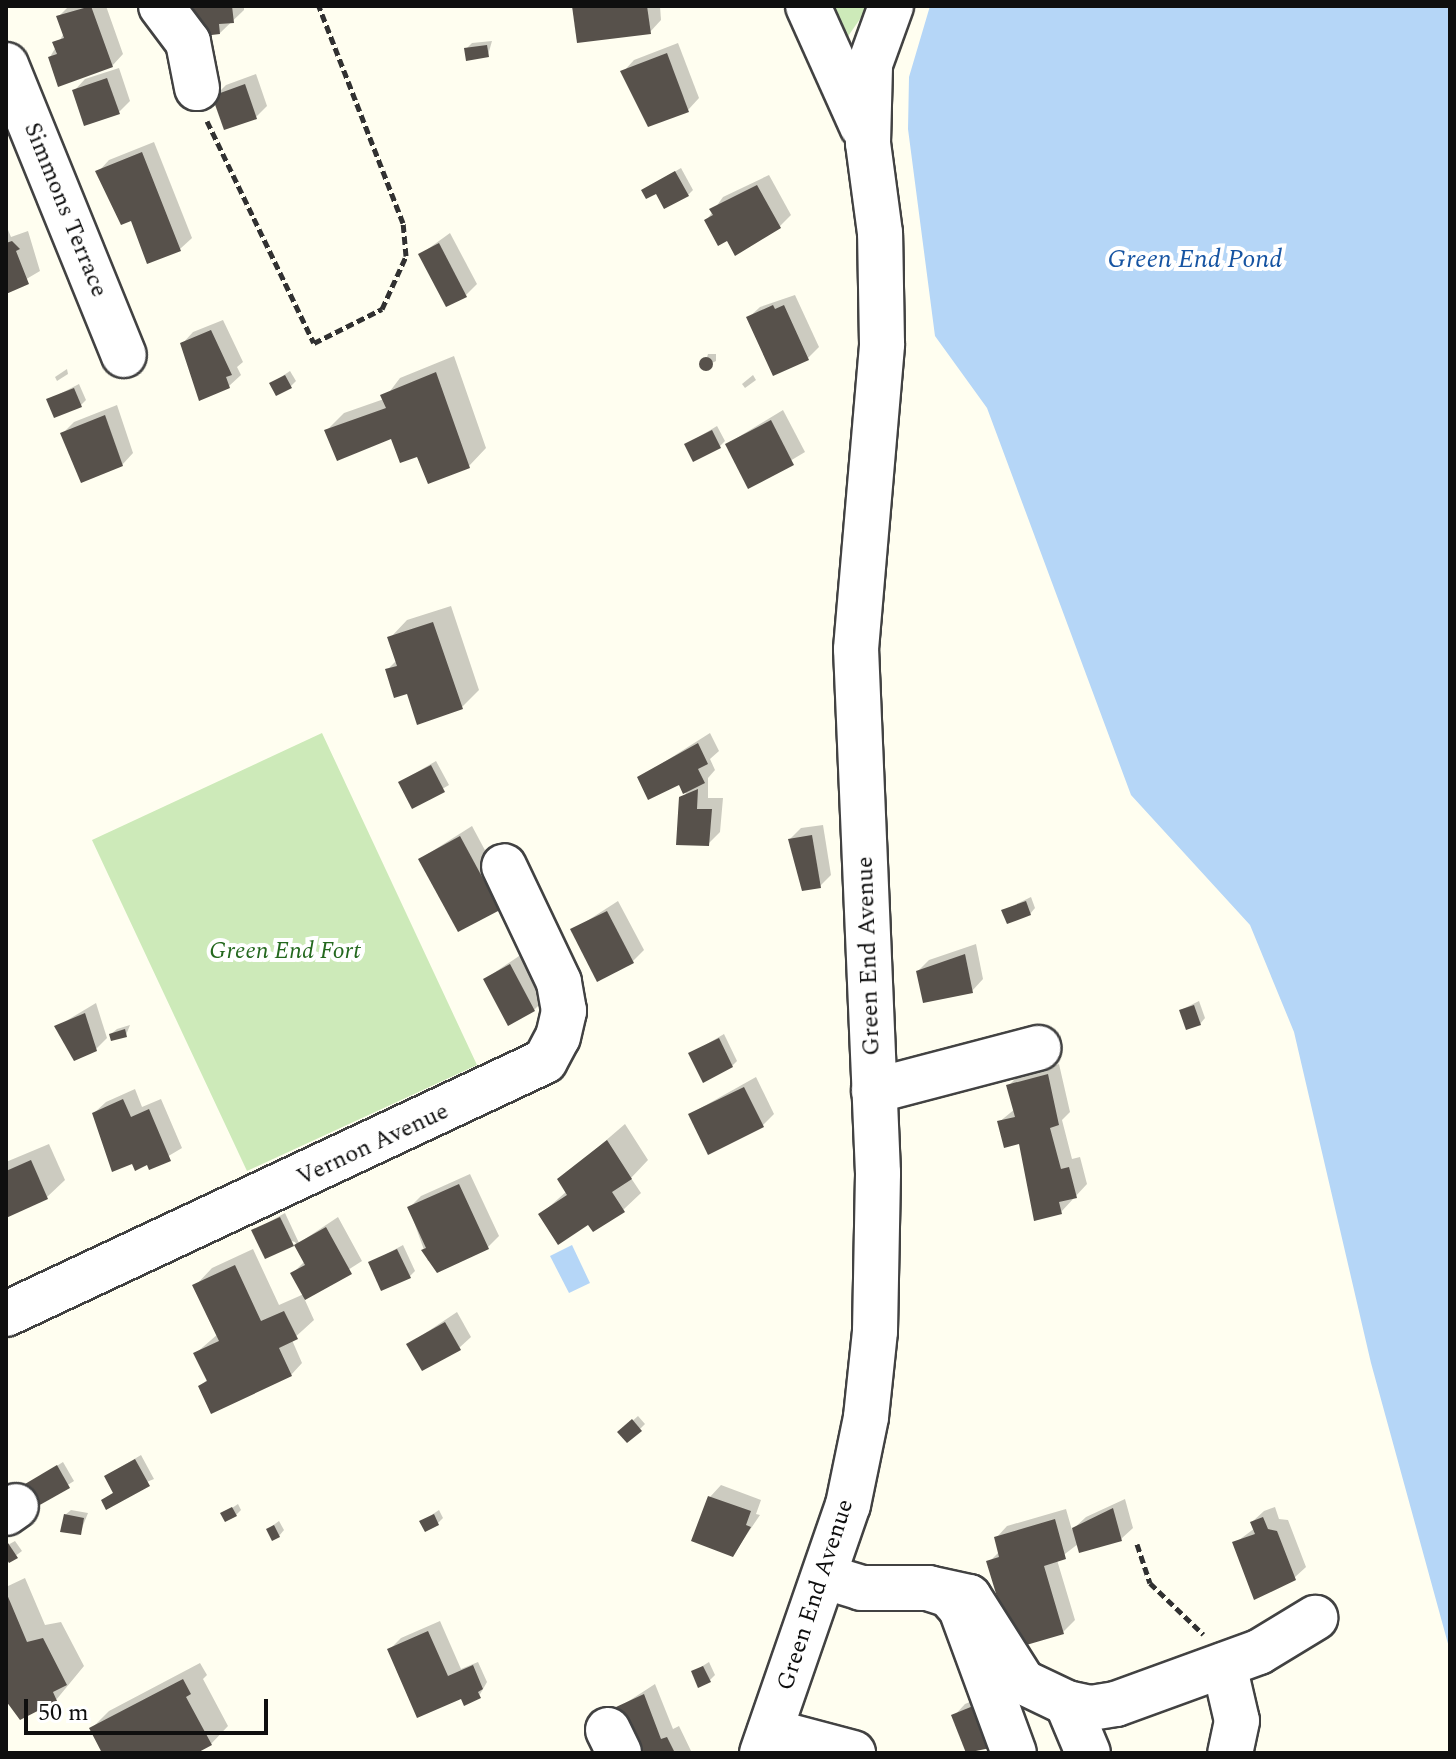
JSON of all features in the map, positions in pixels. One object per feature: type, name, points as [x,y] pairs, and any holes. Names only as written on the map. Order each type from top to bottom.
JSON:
[{"type":"street","points":[[161,6],[188,42],[197,88]]},
{"type":"street","name":"Green End Avenue","points":[[808,6],[868,143]]},
{"type":"street","name":"Green End Avenue","points":[[766,1742],[826,1577],[866,1417],[875,1331],[880,1255],[856,649],[882,344],[880,233],[868,143],[870,64],[891,6]]},
{"type":"street","name":"Simmons Terrace","points":[[6,65],[124,355]]},
{"type":"street","name":"Vernon Avenue","points":[[6,1314],[545,1061],[558,1037],[564,1011],[559,982],[504,866]]},
{"type":"street","points":[[874,1091],[1038,1048]]},
{"type":"street","points":[[826,1577],[861,1588],[928,1588],[969,1597],[1023,1682],[1067,1703],[1091,1708],[1116,1704],[1259,1652],[1315,1618]]},
{"type":"street","points":[[928,1588],[949,1595],[961,1609],[1014,1753]]},
{"type":"street","points":[[1224,1665],[1237,1721],[1230,1753]]},
{"type":"street","points":[[1067,1703],[1088,1753]]},
{"type":"street","points":[[766,1742],[853,1753]]},
{"type":"path","points":[[197,88],[202,109],[314,343],[382,309],[406,256],[403,223],[319,6]]},
{"type":"path","points":[[1137,1544],[1150,1583],[1199,1628],[1224,1665]]},
{"type":"green space","points":[[818,6],[869,6],[842,45]]},
{"type":"green space","name":"Green End Fort","points":[[322,733],[477,1065],[247,1171],[92,840]]},
{"type":"water","name":"Green End Pond","points":[[930,6],[1450,6],[1450,1651],[1371,1363],[1294,1032],[1250,925],[1131,795],[987,408],[935,336],[908,129],[909,77]]},
{"type":"water","points":[[572,1245],[590,1283],[569,1293],[550,1256]]},
{"type":"building","points":[[91,6],[113,67],[58,87],[48,57],[57,54],[52,42],[64,38],[56,16]]},
{"type":"building","points":[[193,6],[232,6],[234,23],[219,24],[220,34],[203,36],[195,27]]},
{"type":"building","points":[[572,6],[647,6],[651,34],[577,43]]},
{"type":"building","points":[[487,45],[489,57],[466,61],[464,48]]},
{"type":"building","points":[[667,53],[689,112],[648,127],[620,71]]},
{"type":"building","points":[[107,78],[120,114],[84,126],[72,90]]},
{"type":"building","points":[[245,84],[257,119],[224,130],[212,96]]},
{"type":"building","points":[[142,152],[181,251],[147,264],[131,221],[121,225],[95,171]]},
{"type":"building","points":[[675,171],[689,196],[664,209],[656,194],[646,199],[641,190]]},
{"type":"building","points":[[757,185],[781,228],[735,256],[727,241],[718,246],[704,220],[713,215],[709,209]]},
{"type":"building","points":[[12,241],[20,249],[16,251],[29,284],[6,294],[6,243]]},
{"type":"building","points":[[439,243],[467,297],[446,307],[418,254]]},
{"type":"building","points":[[773,305],[775,309],[784,305],[809,360],[773,376],[746,317]]},
{"type":"building","points":[[211,330],[232,375],[226,377],[230,388],[199,401],[180,343]]},
{"type":"building","points":[[706,357],[713,364],[706,371],[699,364]]},
{"type":"building","points":[[436,372],[470,468],[428,484],[417,457],[400,463],[391,439],[337,461],[324,430],[386,408],[380,395]]},
{"type":"building","points":[[285,375],[292,388],[276,396],[269,383]]},
{"type":"building","points":[[74,388],[82,407],[54,418],[46,399]]},
{"type":"building","points":[[105,415],[123,466],[81,483],[60,433]]},
{"type":"building","points":[[771,420],[794,465],[748,489],[725,444]]},
{"type":"building","points":[[712,430],[721,448],[693,462],[684,444]]},
{"type":"building","points":[[433,622],[463,709],[417,725],[407,694],[394,698],[385,669],[397,666],[387,637]]},
{"type":"building","points":[[698,743],[708,764],[698,769],[705,783],[683,794],[679,785],[648,800],[637,777]]},
{"type":"building","points":[[431,765],[445,792],[412,809],[398,782]]},
{"type":"building","points":[[698,789],[697,809],[712,809],[709,846],[676,845],[679,797]]},
{"type":"building","points":[[812,835],[821,888],[802,891],[788,839]]},
{"type":"building","points":[[460,836],[500,910],[458,932],[418,859]]},
{"type":"building","points":[[1026,901],[1031,915],[1007,924],[1001,910]]},
{"type":"building","points":[[607,911],[634,963],[597,982],[570,929]]},
{"type":"building","points":[[965,954],[973,993],[923,1003],[916,971]]},
{"type":"building","points":[[510,964],[535,1011],[508,1026],[483,979]]},
{"type":"building","points":[[1194,1005],[1201,1025],[1186,1030],[1179,1010]]},
{"type":"building","points":[[85,1013],[97,1051],[74,1061],[54,1026]]},
{"type":"building","points":[[125,1029],[127,1037],[111,1041],[109,1034]]},
{"type":"building","points":[[719,1038],[733,1067],[703,1083],[688,1053]]},
{"type":"building","points":[[1048,1074],[1059,1125],[1050,1128],[1061,1169],[1069,1167],[1077,1198],[1059,1202],[1062,1214],[1034,1221],[1019,1144],[1004,1148],[997,1121],[1015,1117],[1006,1085]]},
{"type":"building","points":[[744,1087],[764,1127],[708,1155],[688,1114]]},
{"type":"building","points":[[123,1099],[131,1117],[149,1109],[171,1161],[149,1170],[147,1165],[135,1171],[132,1164],[112,1172],[92,1113]]},
{"type":"building","points":[[607,1140],[632,1179],[612,1192],[625,1212],[593,1232],[588,1225],[558,1245],[538,1214],[567,1195],[557,1179]]},
{"type":"building","points":[[31,1160],[48,1199],[6,1218],[6,1171]]},
{"type":"building","points":[[459,1184],[489,1249],[437,1273],[421,1250],[426,1248],[407,1207]]},
{"type":"building","points":[[280,1217],[294,1246],[265,1259],[251,1230]]},
{"type":"building","points":[[326,1227],[352,1274],[305,1300],[290,1273],[305,1265],[294,1245]]},
{"type":"building","points":[[397,1249],[411,1278],[381,1291],[368,1262]]},
{"type":"building","points":[[235,1265],[261,1321],[284,1311],[298,1339],[279,1348],[292,1376],[211,1414],[198,1386],[207,1381],[193,1353],[219,1341],[192,1285]]},
{"type":"building","points":[[445,1322],[461,1350],[422,1371],[406,1344]]},
{"type":"building","points":[[632,1419],[642,1431],[627,1443],[617,1432]]},
{"type":"building","points":[[135,1459],[150,1486],[106,1510],[101,1500],[113,1493],[104,1476]]},
{"type":"building","points":[[57,1465],[70,1488],[38,1506],[25,1484]]},
{"type":"building","points":[[708,1496],[751,1511],[746,1525],[751,1527],[733,1557],[691,1541]]},
{"type":"building","points":[[232,1507],[237,1516],[225,1522],[220,1513]]},
{"type":"building","points":[[1113,1508],[1122,1541],[1079,1553],[1072,1528]]},
{"type":"building","points":[[64,1514],[84,1518],[81,1535],[60,1532]]},
{"type":"building","points":[[434,1514],[439,1525],[425,1532],[419,1521]]},
{"type":"building","points":[[1263,1517],[1268,1529],[1277,1531],[1296,1580],[1254,1600],[1232,1542],[1255,1534],[1250,1522]]},
{"type":"building","points":[[1055,1519],[1066,1559],[1044,1566],[1064,1634],[1013,1649],[986,1561],[999,1557],[994,1537]]},
{"type":"building","points":[[274,1525],[280,1537],[272,1541],[266,1529]]},
{"type":"building","points":[[8,1543],[18,1558],[9,1563],[6,1558]]},
{"type":"building","points":[[6,1592],[27,1642],[43,1638],[67,1685],[53,1692],[57,1701],[20,1720],[6,1701]]},
{"type":"building","points":[[428,1631],[448,1676],[473,1665],[483,1689],[478,1692],[481,1698],[464,1706],[461,1699],[417,1718],[387,1649]]},
{"type":"building","points":[[703,1666],[711,1682],[698,1688],[691,1671]]},
{"type":"building","points":[[183,1679],[191,1694],[186,1697],[212,1745],[197,1753],[102,1753],[89,1728]]},
{"type":"building","points":[[644,1694],[661,1739],[667,1737],[675,1753],[633,1753],[616,1707]]},
{"type":"building","points":[[983,1702],[1000,1746],[966,1753],[951,1715]]}]
